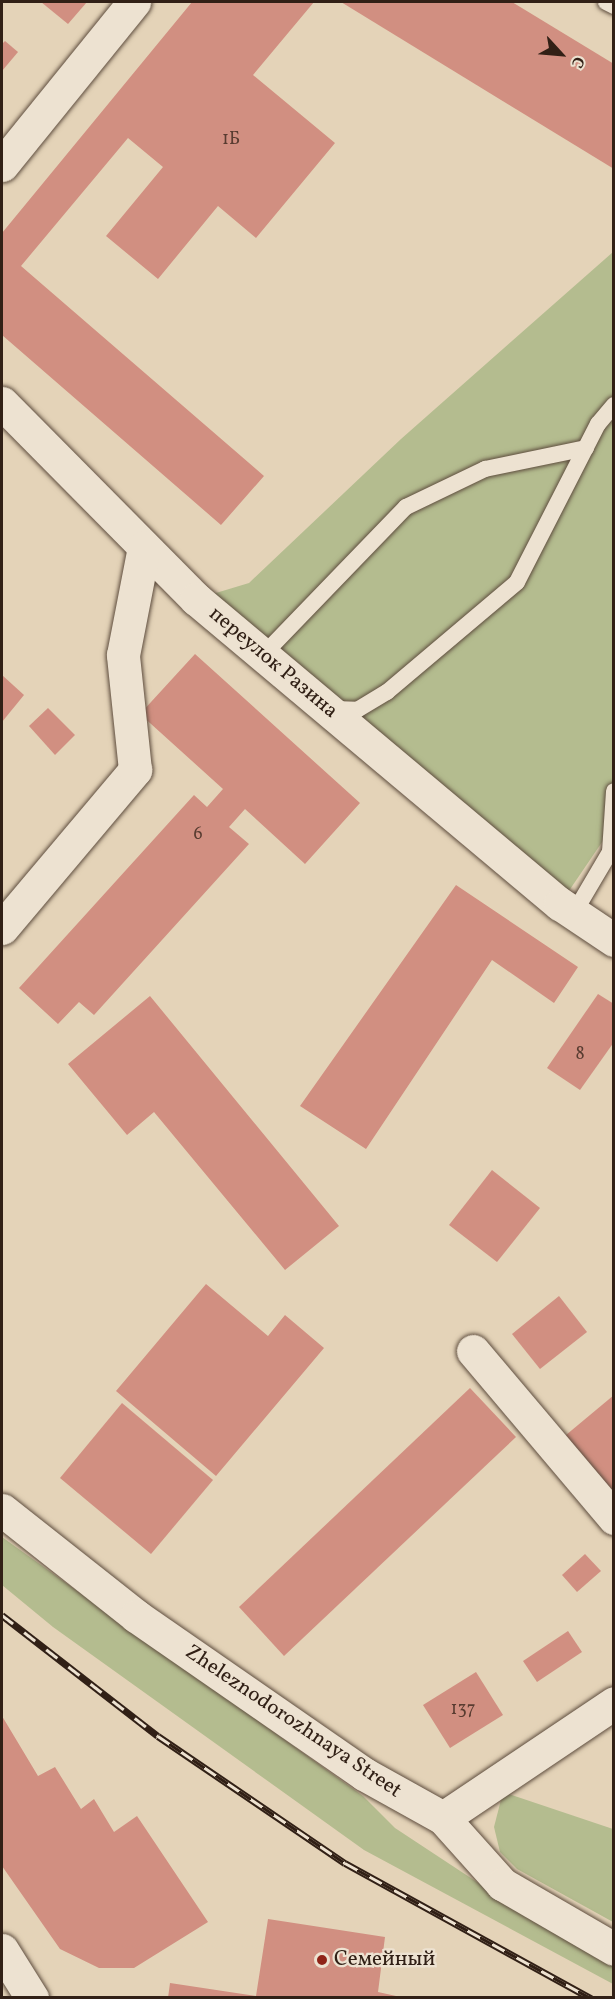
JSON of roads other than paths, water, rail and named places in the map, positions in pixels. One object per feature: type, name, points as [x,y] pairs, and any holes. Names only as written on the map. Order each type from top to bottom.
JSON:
[{"type":"street","points":[[2,165],[134,2]]},
{"type":"street","name":"переулок Разина","points":[[2,403],[196,599],[567,909],[614,940]]},
{"type":"street","points":[[2,928],[135,770],[123,655],[144,547]]},
{"type":"street","points":[[473,1351],[614,1518]]},
{"type":"street","name":"Zheleznodorozhnaya Street","points":[[2,1510],[136,1616],[364,1774],[443,1818],[502,1884],[614,1949]]},
{"type":"street","points":[[443,1818],[614,1703]]},
{"type":"street","points":[[2,1950],[32,1998]]},
{"type":"lane","points":[[606,2],[614,6]]},
{"type":"lane","points":[[328,709],[357,710],[387,692],[517,582],[586,447],[614,405]]},
{"type":"lane","points":[[263,655],[406,507],[485,469],[586,447]]},
{"type":"lane","points":[[567,909],[610,852],[614,791]]},
{"type":"railway","points":[[2,1615],[158,1736],[345,1863],[591,1998]]},
{"type":"place","name":"Семейный","points":[[322,1960]]}]
